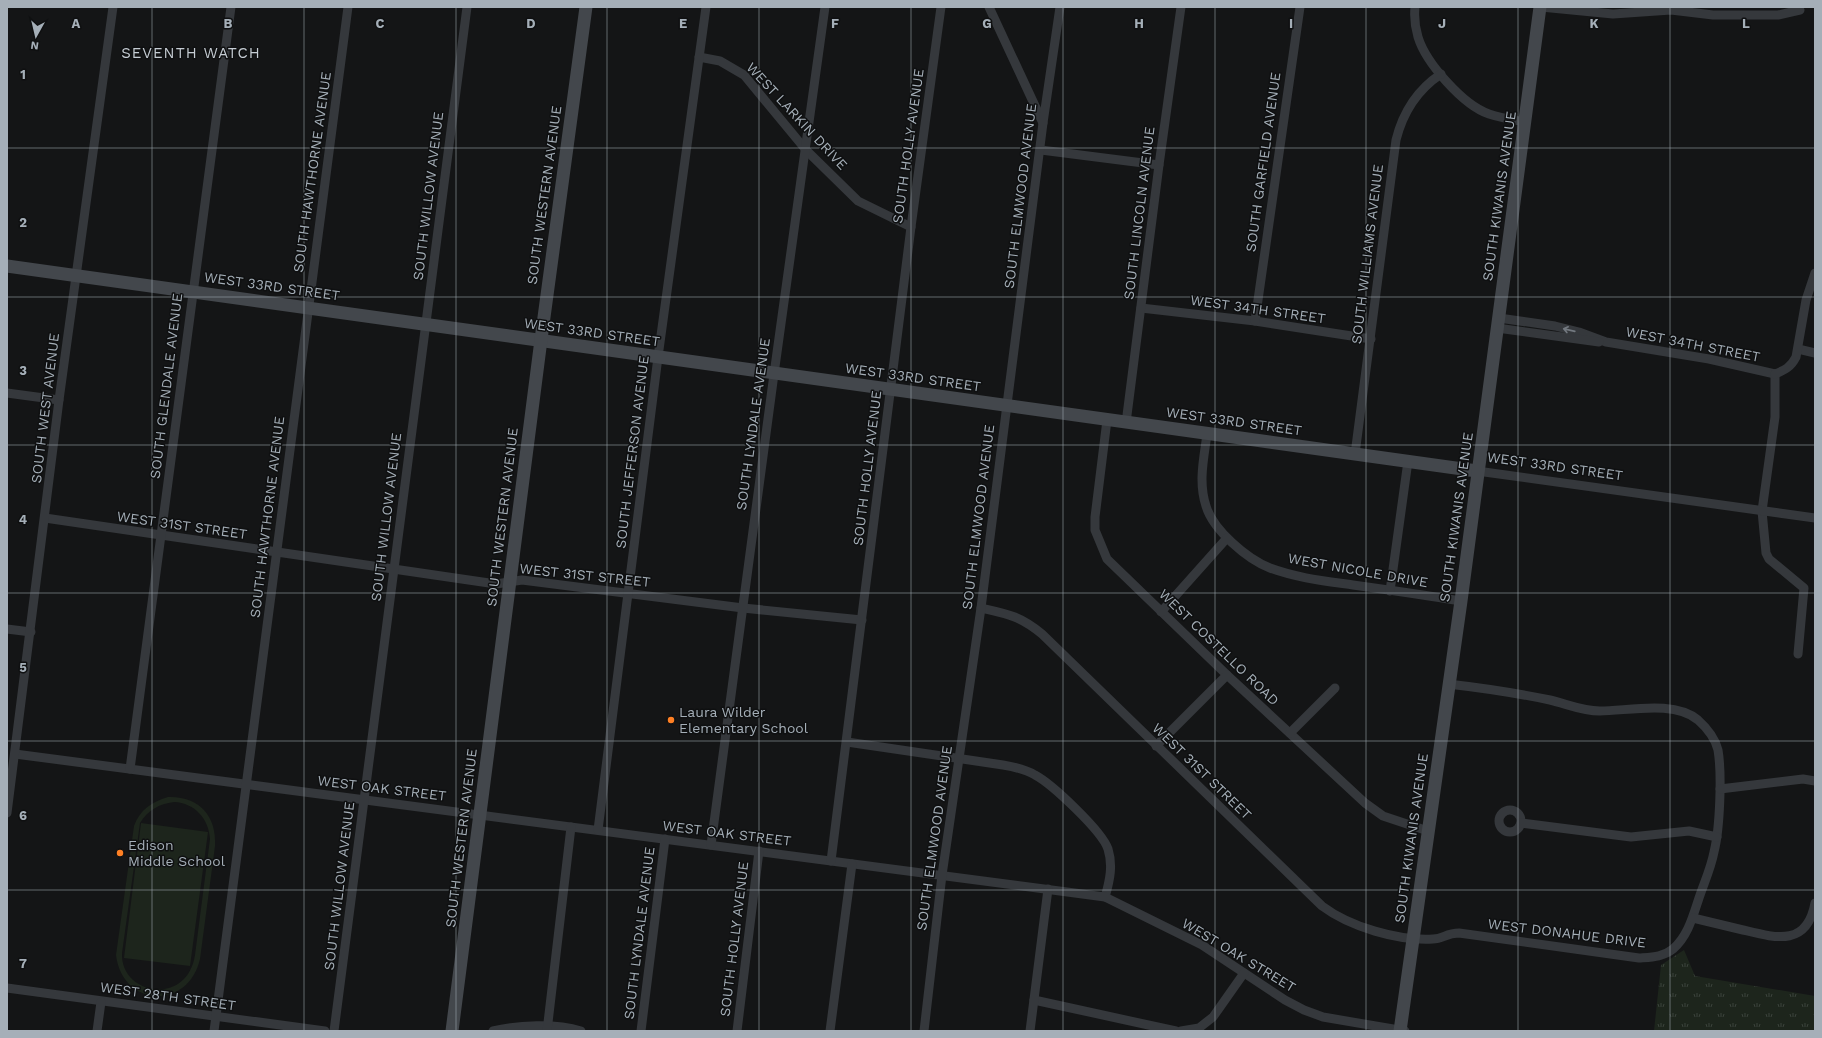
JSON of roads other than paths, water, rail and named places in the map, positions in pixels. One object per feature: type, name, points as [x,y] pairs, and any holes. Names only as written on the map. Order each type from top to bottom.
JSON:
[{"type":"street","name":"SOUTH WEST AVENUE","points":[[7,813],[10,773],[15,754],[59,400],[113,7]]},
{"type":"street","name":"SOUTH GLENDALE AVENUE","points":[[130,769],[230,7]]},
{"type":"street","name":"SOUTH HAWTHORNE AVENUE","points":[[214,1031],[248,784],[276,552],[348,7]]},
{"type":"street","name":"SOUTH WILLOW AVENUE","points":[[334,1031],[467,7]]},
{"type":"street","name":"SOUTH WESTERN AVENUE","points":[[452,1031],[541,341],[586,7]]},
{"type":"street","name":"SOUTH JEFFERSON AVENUE","points":[[598,830],[658,357],[706,7]]},
{"type":"street","name":"SOUTH LYNDALE AVENUE","points":[[711,845],[825,7]]},
{"type":"street","name":"SOUTH HOLLY AVENUE","points":[[831,861],[911,227],[942,7]]},
{"type":"street","points":[[989,7],[1043,123]]},
{"type":"street","name":"SOUTH ELMWOOD AVENUE","points":[[924,1031],[942,876],[981,608],[1006,406],[1041,150],[1043,123],[1060,7]]},
{"type":"street","name":"SOUTH LINCOLN AVENUE","points":[[1126,423],[1158,165],[1181,7]]},
{"type":"street","name":"SOUTH GARFIELD AVENUE","points":[[1255,322],[1300,7]]},
{"type":"street","points":[[1415,7],[1415,24],[1418,38],[1428,58],[1456,92],[1476,108],[1490,114],[1525,122]]},
{"type":"street","points":[[1541,7],[1613,14],[1671,10],[1713,15],[1778,15],[1800,10]]},
{"type":"street","name":"SOUTH KIWANIS AVENUE","points":[[1402,1030],[1413,939],[1461,600],[1477,471],[1541,7]]},
{"type":"street","name":"WEST LARKIN DRIVE","points":[[700,57],[720,61],[744,75],[806,150],[858,201],[911,227]]},
{"type":"street","name":"SOUTH WILLIAMS AVENUE","points":[[1355,454],[1396,140],[1400,126],[1413,100],[1426,85],[1441,74]]},
{"type":"street","points":[[1041,150],[1158,165]]},
{"type":"street","name":"WEST 33RD STREET","points":[[7,266],[1815,518]]},
{"type":"street","points":[[1798,654],[1804,588],[1769,559],[1766,553],[1762,511],[1775,417],[1775,374],[1786,370],[1792,365],[1798,349],[1806,300],[1815,273]]},
{"type":"street","name":"WEST 34TH STREET","points":[[1141,308],[1255,322],[1370,339]]},
{"type":"street","name":"WEST 34TH STREET","points":[[1498,323],[1555,326],[1579,332],[1606,342],[1709,359],[1775,374]]},
{"type":"street","points":[[1798,349],[1815,353]]},
{"type":"street","points":[[7,393],[59,400]]},
{"type":"street","name":"WEST COSTELLO ROAD","points":[[1107,420],[1095,517],[1095,530],[1107,558],[1161,612],[1349,790],[1383,816],[1428,831]]},
{"type":"street","name":"WEST NICOLE DRIVE","points":[[1207,434],[1202,476],[1202,492],[1206,507],[1210,516],[1227,538],[1249,556],[1268,567],[1290,575],[1390,591],[1461,600]]},
{"type":"street","points":[[1390,591],[1408,461]]},
{"type":"street","name":"WEST 31ST STREET","points":[[45,518],[496,584],[522,580],[743,608],[862,620]]},
{"type":"street","points":[[1161,612],[1227,538]]},
{"type":"street","name":"WEST 31ST STREET","points":[[981,608],[1015,616],[1028,623],[1042,634],[1322,906],[1336,916],[1374,931],[1413,939]]},
{"type":"street","points":[[7,629],[31,632]]},
{"type":"street","points":[[1156,746],[1227,675]]},
{"type":"street","name":"WEST DONAHUE DRIVE","points":[[1413,939],[1435,939],[1449,933],[1459,933],[1639,958],[1659,957],[1673,949],[1685,936],[1693,918],[1714,852],[1717,837],[1720,789],[1718,750],[1709,731],[1696,719],[1684,713],[1651,708],[1586,710],[1553,700],[1506,691],[1448,684]]},
{"type":"street","points":[[1290,733],[1335,688]]},
{"type":"street","points":[[847,742],[1023,769],[1047,782],[1098,832],[1107,847],[1111,871],[1105,897]]},
{"type":"street","name":"WEST OAK STREET","points":[[15,754],[1105,897],[1202,945],[1285,1000],[1323,1017],[1402,1030]]},
{"type":"street","points":[[1720,789],[1803,779],[1815,781]]},
{"type":"street","points":[[1521,823],[1631,837],[1689,831],[1717,837]]},
{"type":"street","points":[[547,1029],[571,827]]},
{"type":"street","name":"SOUTH LYNDALE AVENUE","points":[[641,1031],[665,839]]},
{"type":"street","name":"SOUTH HOLLY AVENUE","points":[[737,1031],[759,851]]},
{"type":"street","points":[[830,1031],[852,864]]},
{"type":"street","points":[[1030,1031],[1048,889]]},
{"type":"street","points":[[1693,918],[1770,937],[1790,937],[1802,930],[1808,923],[1815,904]]},
{"type":"street","points":[[1181,1031],[1199,1028],[1214,1017],[1244,973]]},
{"type":"street","name":"WEST 28TH STREET","points":[[7,988],[101,1002],[325,1031]]},
{"type":"street","points":[[1034,1000],[1176,1031]]},
{"type":"street","points":[[97,1031],[101,1002]]},
{"type":"street","points":[[492,1031],[516,1026],[581,1031]]},
{"type":"place","name":"Laura Wilder Elementary School","points":[[671,720]]},
{"type":"place","name":"Edison Middle School","points":[[120,853]]},
{"type":"district","name":"SEVENTH WATCH","points":[[191,53]]}]
